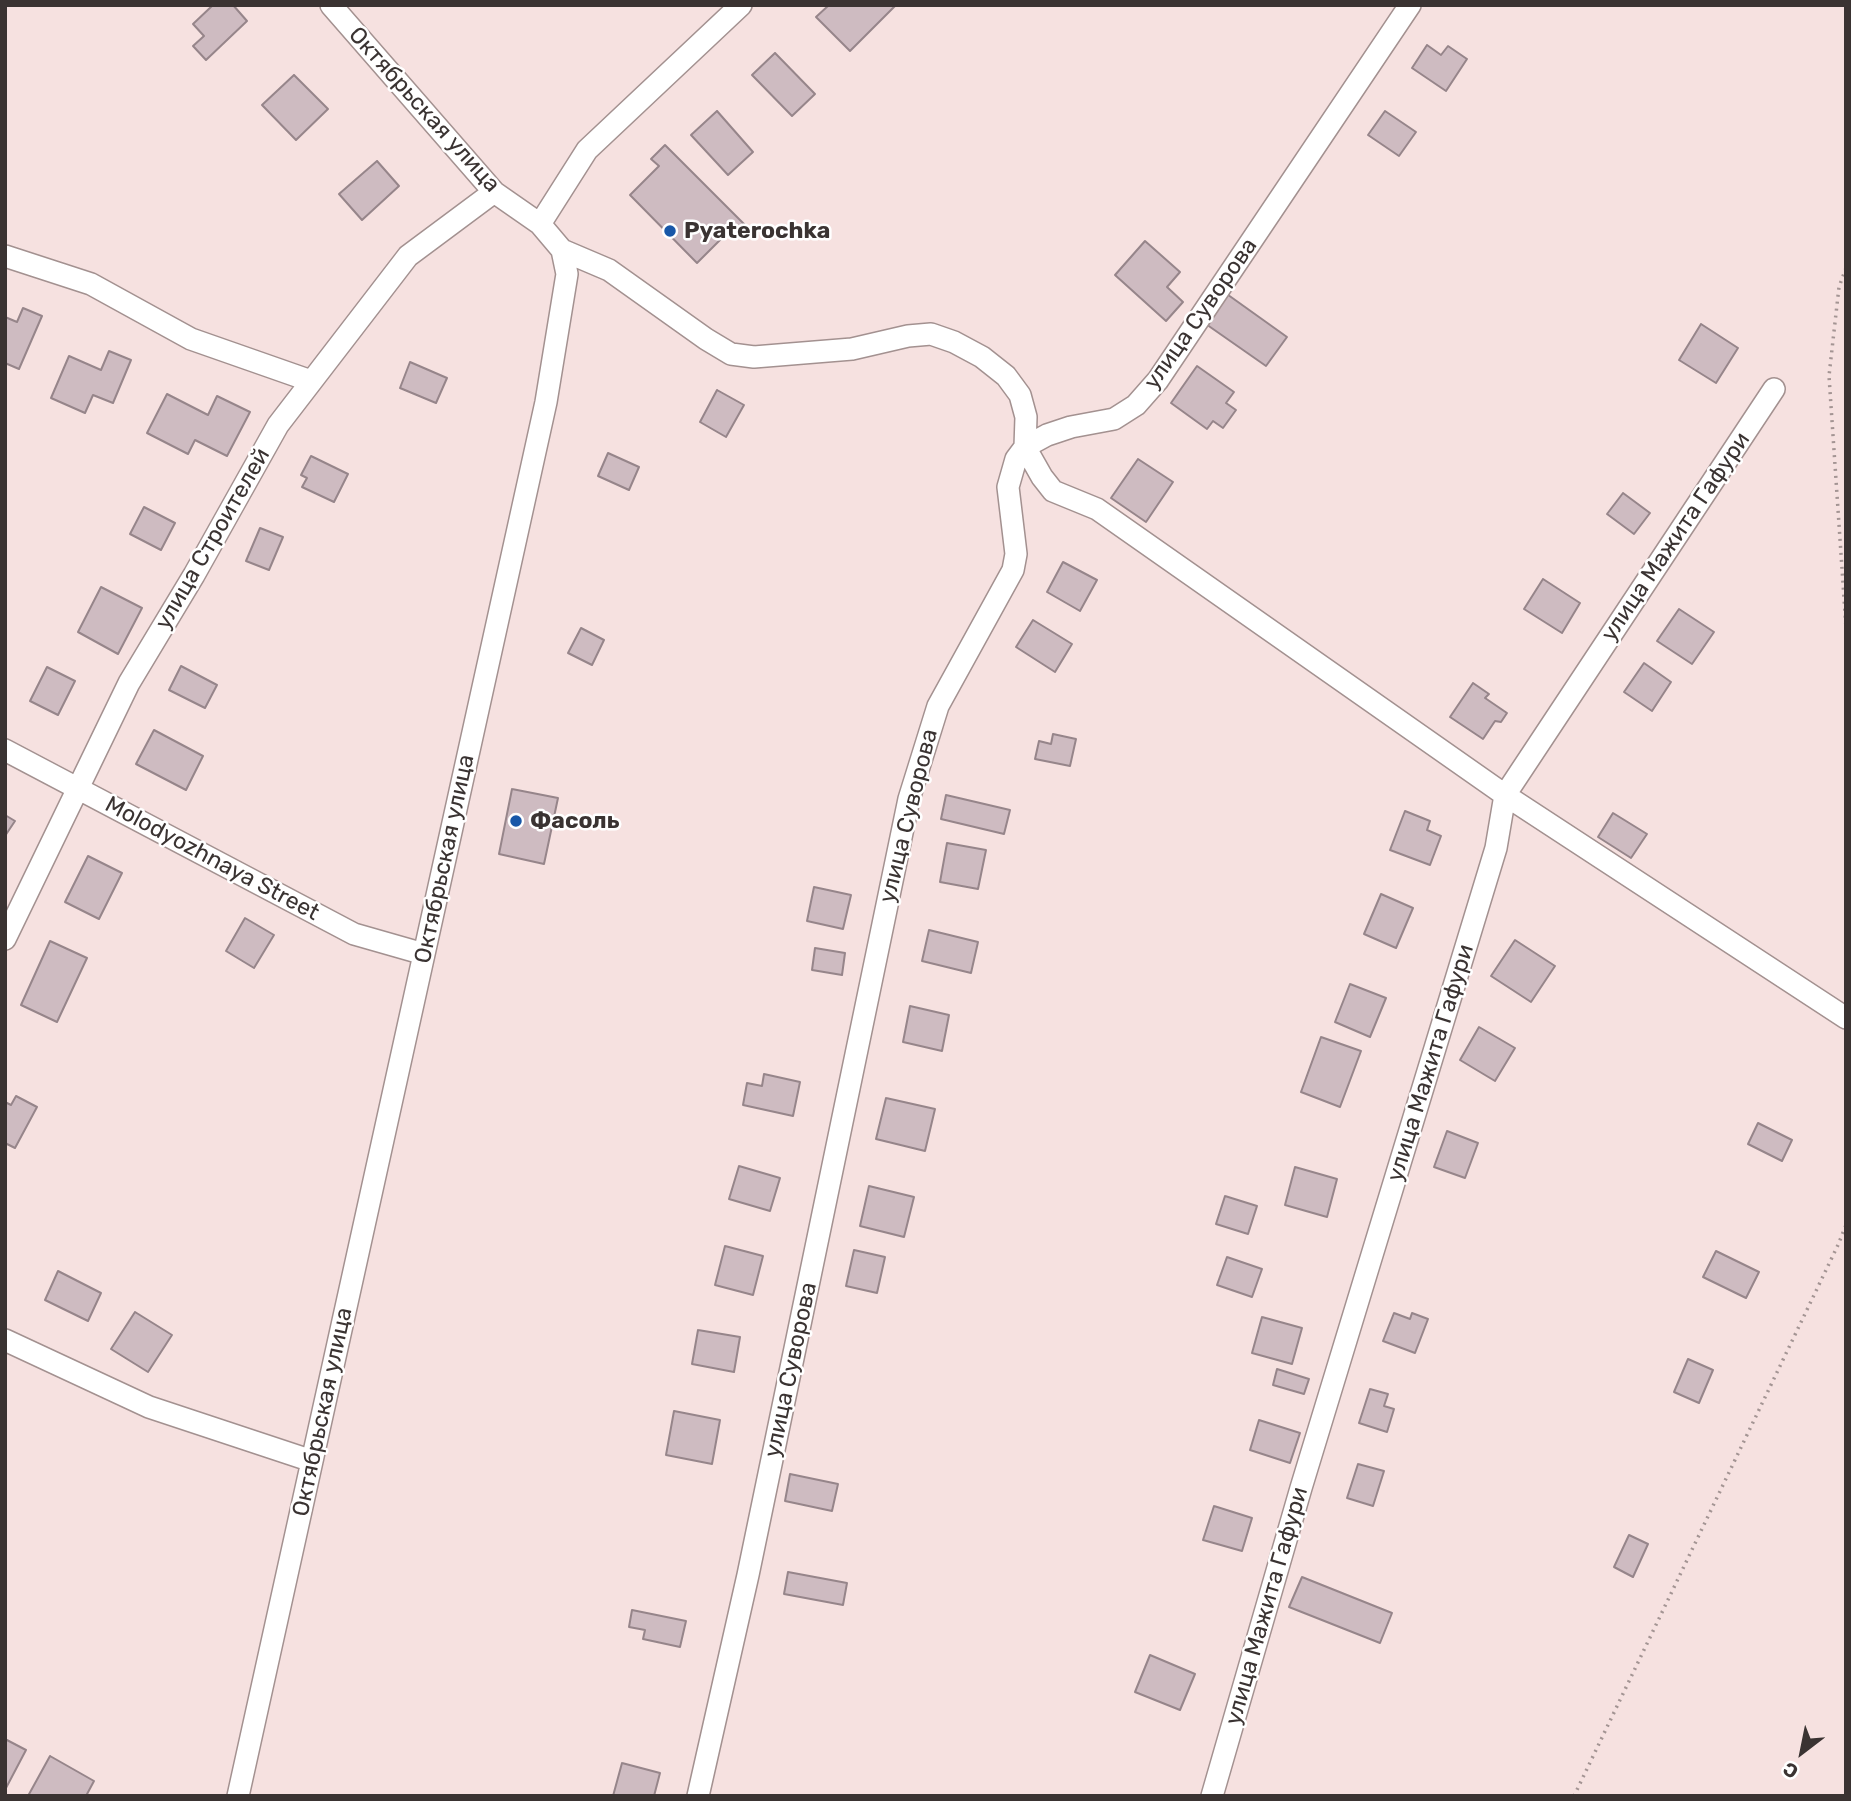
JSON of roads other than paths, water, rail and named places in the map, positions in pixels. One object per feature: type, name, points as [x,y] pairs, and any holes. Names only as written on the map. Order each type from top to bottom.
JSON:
[{"type":"street","name":"Октябрьская улица","points":[[238,1796],[546,402],[567,274],[562,250],[540,225],[494,192],[331,5]]},
{"type":"street","points":[[540,225],[587,150],[741,5]]},
{"type":"street","name":"улица Суворова","points":[[698,1796],[748,1575],[909,799],[938,706],[1013,570],[1016,554],[1008,487],[1016,459],[1025,447],[1047,435],[1071,427],[1114,419],[1136,405],[1158,380],[1410,5]]},
{"type":"street","name":"улица Строителей","points":[[5,939],[130,683],[278,425],[408,256],[494,192]]},
{"type":"street","points":[[562,250],[609,270],[731,354],[754,357],[852,349],[908,336],[931,334],[954,342],[982,358],[1006,376],[1020,395],[1026,417],[1025,447],[1053,491],[1097,509],[1505,795],[1846,1018]]},
{"type":"street","points":[[5,256],[91,284],[191,339],[312,382]]},
{"type":"street","name":"улица Мажита Гафури","points":[[1212,1796],[1301,1488],[1496,848],[1505,795],[1774,389]]},
{"type":"street","name":"Molodyozhnaya Street","points":[[5,750],[354,934],[424,954]]},
{"type":"street","points":[[5,1340],[149,1407],[313,1461]]},
{"type":"place","name":"Pyaterochka","points":[[670,231]]},
{"type":"place","name":"Фасоль","points":[[516,821]]}]
